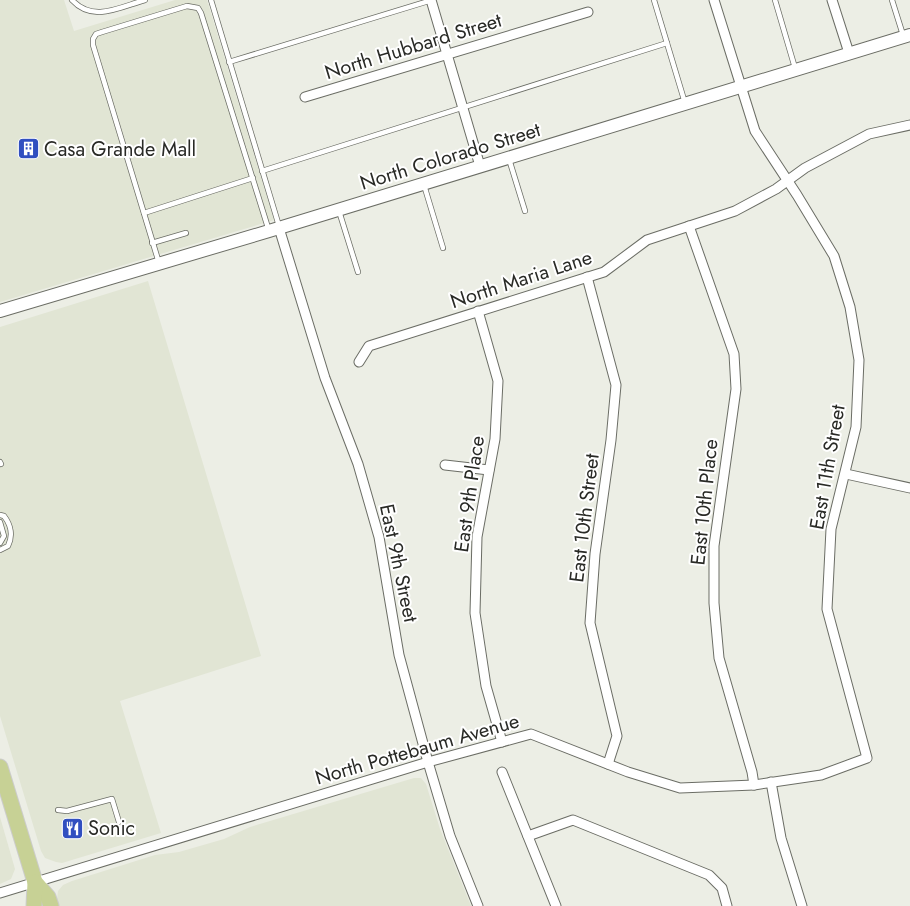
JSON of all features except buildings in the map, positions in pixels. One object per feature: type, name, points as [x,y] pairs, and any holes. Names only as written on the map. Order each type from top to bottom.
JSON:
[{"type":"main road","points":[[0,767],[35,882],[34,906]]},
{"type":"main road","points":[[35,882],[48,897],[51,906]]},
{"type":"street","points":[[432,0],[480,166]]},
{"type":"street","name":"East 11th Street","points":[[714,0],[755,131],[788,180],[834,256],[850,307],[859,360],[856,427],[831,529],[827,610],[867,758]]},
{"type":"street","points":[[832,0],[849,53]]},
{"type":"street","name":"North Hubbard Street","points":[[305,97],[588,12]]},
{"type":"street","name":"North Colorado Street","points":[[0,311],[274,230],[907,36]]},
{"type":"street","name":"North Maria Lane","points":[[358,362],[369,346],[604,272],[647,240],[735,211],[805,168],[869,134],[910,125]]},
{"type":"street","name":"East 10th Place","points":[[689,226],[734,354],[736,389],[714,546],[714,603],[719,658],[752,772],[754,785]]},
{"type":"street","name":"East 9th Street","points":[[274,230],[325,378],[358,464],[379,537],[400,656],[428,762],[450,836],[478,906]]},
{"type":"street","name":"East 10th Street","points":[[587,277],[616,385],[611,440],[595,554],[590,623],[617,736],[608,764]]},
{"type":"street","name":"East 9th Place","points":[[478,311],[498,381],[495,439],[477,537],[475,613],[486,686],[502,742]]},
{"type":"street","points":[[445,465],[490,470]]},
{"type":"street","points":[[846,474],[910,488]]},
{"type":"street","name":"North Pottebaum Avenue","points":[[0,893],[428,762],[531,734],[608,764],[680,788],[754,785],[820,775],[867,758]]},
{"type":"street","points":[[502,772],[556,906]]},
{"type":"street","points":[[771,782],[781,838],[802,906]]},
{"type":"street","points":[[528,836],[573,820],[709,875],[722,888],[727,906]]},
{"type":"lane","points":[[72,0],[85,11],[99,13],[145,0]]},
{"type":"lane","points":[[212,0],[262,171],[274,230]]},
{"type":"lane","points":[[229,62],[432,0]]},
{"type":"lane","points":[[654,0],[686,104]]},
{"type":"lane","points":[[775,0],[796,70]]},
{"type":"lane","points":[[892,0],[907,36]]},
{"type":"lane","points":[[159,264],[93,45],[93,39],[96,34],[187,6],[198,8],[204,21],[253,178],[274,230]]},
{"type":"lane","points":[[262,171],[667,43]]},
{"type":"lane","points":[[508,158],[525,211]]},
{"type":"lane","points":[[144,213],[253,178]]},
{"type":"lane","points":[[424,184],[443,248]]},
{"type":"lane","points":[[338,210],[358,272]]},
{"type":"lane","points":[[152,243],[186,232]]},
{"type":"lane","points":[[0,515],[7,519],[11,534],[8,546],[0,550]]},
{"type":"lane","points":[[0,522],[4,536],[0,543]]},
{"type":"lane","points":[[58,810],[68,811],[112,799],[119,822]]},
{"type":"shaded area","points":[[0,0],[64,0],[74,31],[175,0],[207,0],[274,220],[0,302]]},
{"type":"shaded area","points":[[148,281],[261,656],[120,701],[161,833],[62,863],[45,858],[41,851],[0,716],[0,327]]},
{"type":"shaded area","points":[[414,778],[421,778],[426,784],[440,829],[471,906],[59,906],[57,899],[58,891],[63,885],[72,881],[155,855],[179,852],[224,839],[250,827]]},
{"type":"shaded area","points":[[0,817],[15,869],[11,879],[0,884]]},
{"type":"place","name":"Casa Grande Mall","points":[[28,149]]},
{"type":"place","name":"Sonic","points":[[72,828]]}]
